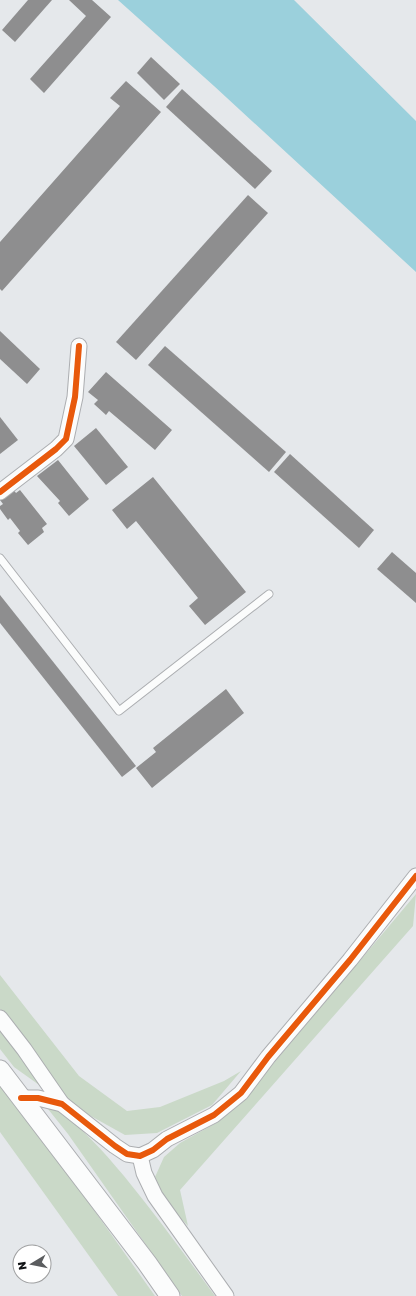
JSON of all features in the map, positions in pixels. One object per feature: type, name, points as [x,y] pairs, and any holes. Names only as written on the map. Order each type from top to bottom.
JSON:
[{"type":"street","points":[[0,492],[56,449],[66,439],[75,397],[79,346]]},
{"type":"street","points":[[0,1018],[24,1049],[62,1104],[127,1154],[140,1156],[214,1115],[241,1093],[268,1056],[350,960],[416,876]]},
{"type":"street","points":[[0,1070],[147,1263],[170,1296]]},
{"type":"street","points":[[21,1098],[38,1098],[62,1104]]},
{"type":"street","points":[[140,1156],[144,1173],[155,1196],[226,1296]]},
{"type":"lane","points":[[0,558],[119,711],[269,594]]},
{"type":"green space","points":[[416,894],[413,926],[180,1190],[188,1226],[160,1197],[155,1177],[164,1157],[180,1143],[216,1123],[262,1077]]},
{"type":"green space","points":[[0,975],[79,1076],[127,1111],[160,1107],[224,1081],[241,1071],[212,1105],[157,1133],[125,1135],[71,1105],[0,1009]]},
{"type":"green space","points":[[0,1026],[49,1092],[14,1067],[0,1049]]},
{"type":"green space","points":[[0,1084],[52,1151],[155,1296],[118,1296],[0,1132]]},
{"type":"green space","points":[[54,1108],[64,1115],[100,1148],[159,1220],[215,1296],[182,1296],[68,1134],[48,1109]]},
{"type":"water","points":[[118,0],[294,0],[416,121],[416,272],[214,86]]},
{"type":"building","points":[[28,0],[52,0],[15,42],[2,30]]},
{"type":"building","points":[[69,0],[92,0],[111,17],[44,93],[30,79],[86,16]]},
{"type":"building","points":[[151,57],[180,84],[164,100],[137,73]]},
{"type":"building","points":[[126,81],[161,112],[2,291],[0,289],[0,242],[120,106],[110,98]]},
{"type":"building","points":[[182,89],[272,171],[255,189],[166,107]]},
{"type":"building","points":[[248,195],[268,213],[136,360],[116,342]]},
{"type":"building","points":[[0,331],[40,369],[27,384],[0,359]]},
{"type":"building","points":[[165,346],[286,452],[269,472],[148,365]]},
{"type":"building","points":[[106,372],[172,430],[155,450],[109,411],[106,415],[94,404],[98,400],[88,392]]},
{"type":"building","points":[[0,417],[18,440],[0,454]]},
{"type":"building","points":[[96,428],[128,467],[106,485],[74,446]]},
{"type":"building","points":[[290,454],[374,530],[359,548],[274,472]]},
{"type":"building","points":[[58,460],[89,499],[69,516],[58,503],[60,501],[37,476]]},
{"type":"building","points":[[153,477],[246,592],[205,625],[189,606],[198,598],[136,521],[127,529],[112,510]]},
{"type":"building","points":[[12,488],[16,493],[20,490],[47,524],[42,528],[44,532],[28,545],[18,533],[20,531],[10,518],[8,520],[0,509],[0,506],[3,504],[0,498]]},
{"type":"building","points":[[392,552],[416,573],[416,603],[377,569]]},
{"type":"building","points":[[0,595],[136,766],[122,777],[0,623]]},
{"type":"building","points":[[226,689],[244,713],[152,788],[136,768],[156,752],[153,748]]},
{"type":"cycle path","points":[[0,492],[56,449],[66,439],[75,397],[79,346]]},
{"type":"cycle path","points":[[21,1098],[38,1098],[62,1104],[127,1154],[140,1156],[153,1150],[167,1139],[214,1115],[241,1093],[268,1057],[350,960],[416,876]]}]
